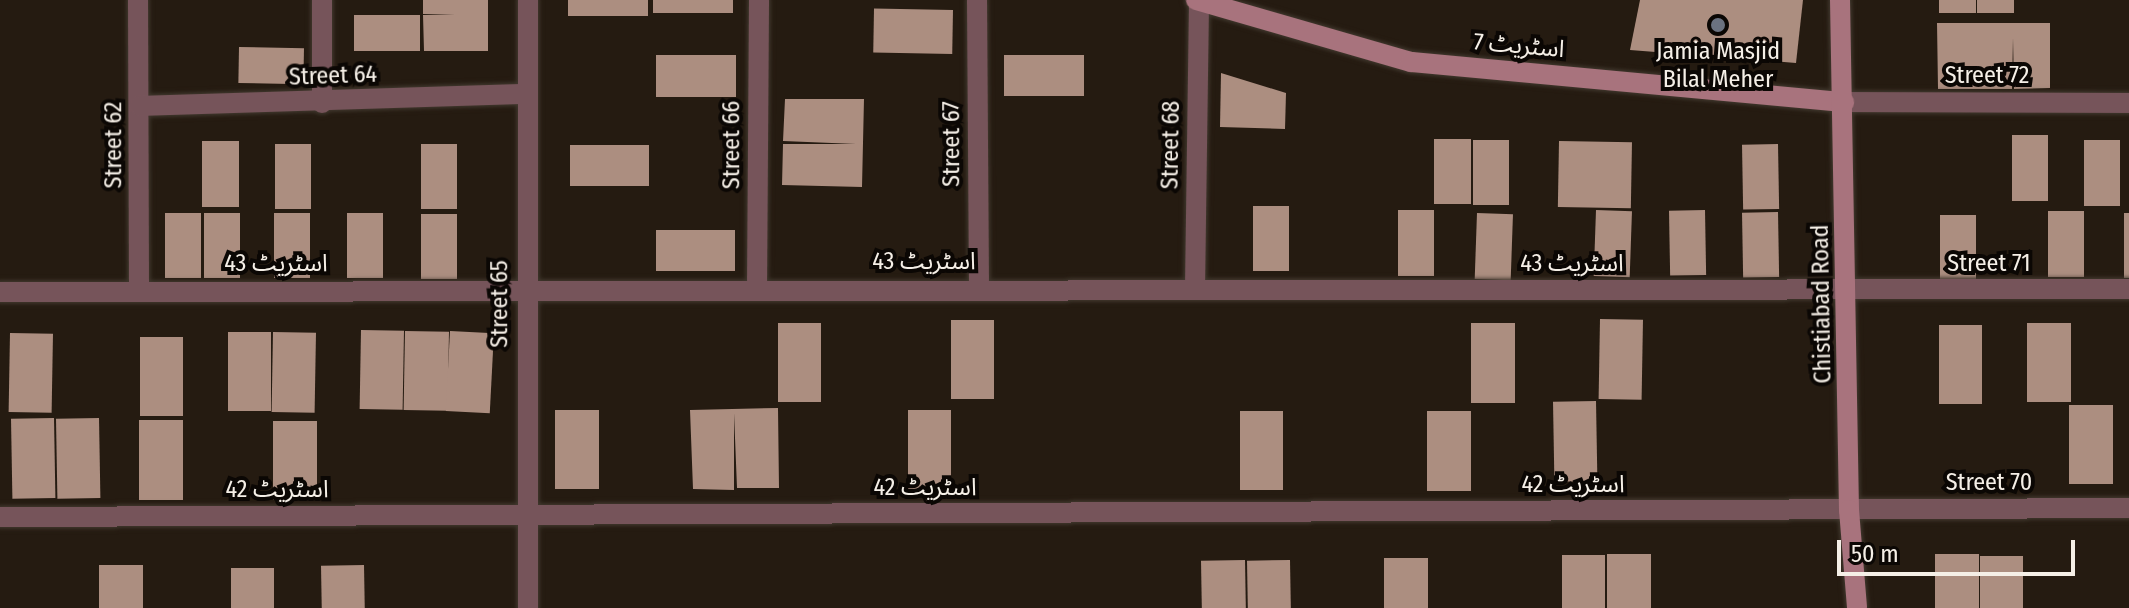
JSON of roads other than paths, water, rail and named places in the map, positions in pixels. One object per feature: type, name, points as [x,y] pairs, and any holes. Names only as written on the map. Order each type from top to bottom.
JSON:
[{"type":"street","name":"Street 62","points":[[138,0],[139,290]]},
{"type":"street","points":[[322,0],[322,103]]},
{"type":"street","name":"Street 65","points":[[528,0],[528,608]]},
{"type":"street","name":"Street 66","points":[[757,289],[759,0]]},
{"type":"street","name":"Street 67","points":[[977,0],[979,288]]},
{"type":"street","name":"Chistiabad Road","points":[[1840,0],[1848,291],[1849,510],[1857,608]]},
{"type":"street","name":"اسٹریٹ 7","points":[[1197,1],[1411,62],[1844,102]]},
{"type":"street","name":"Street 68","points":[[1195,289],[1197,1]]},
{"type":"street","name":"Street 64","points":[[140,106],[322,103],[527,94]]},
{"type":"street","name":"Street 72","points":[[1844,102],[2129,103]]},
{"type":"street","name":"اسٹریٹ 43","points":[[0,292],[979,288],[1848,291]]},
{"type":"street","name":"Street 71","points":[[1848,291],[2129,289]]},
{"type":"street","name":"Street 70","points":[[1849,510],[2129,508]]},
{"type":"street","name":"اسٹریٹ 42","points":[[0,517],[1849,510]]},
{"type":"place","name":"Jamia Masjid Bilal Meher","points":[[1718,25]]}]
